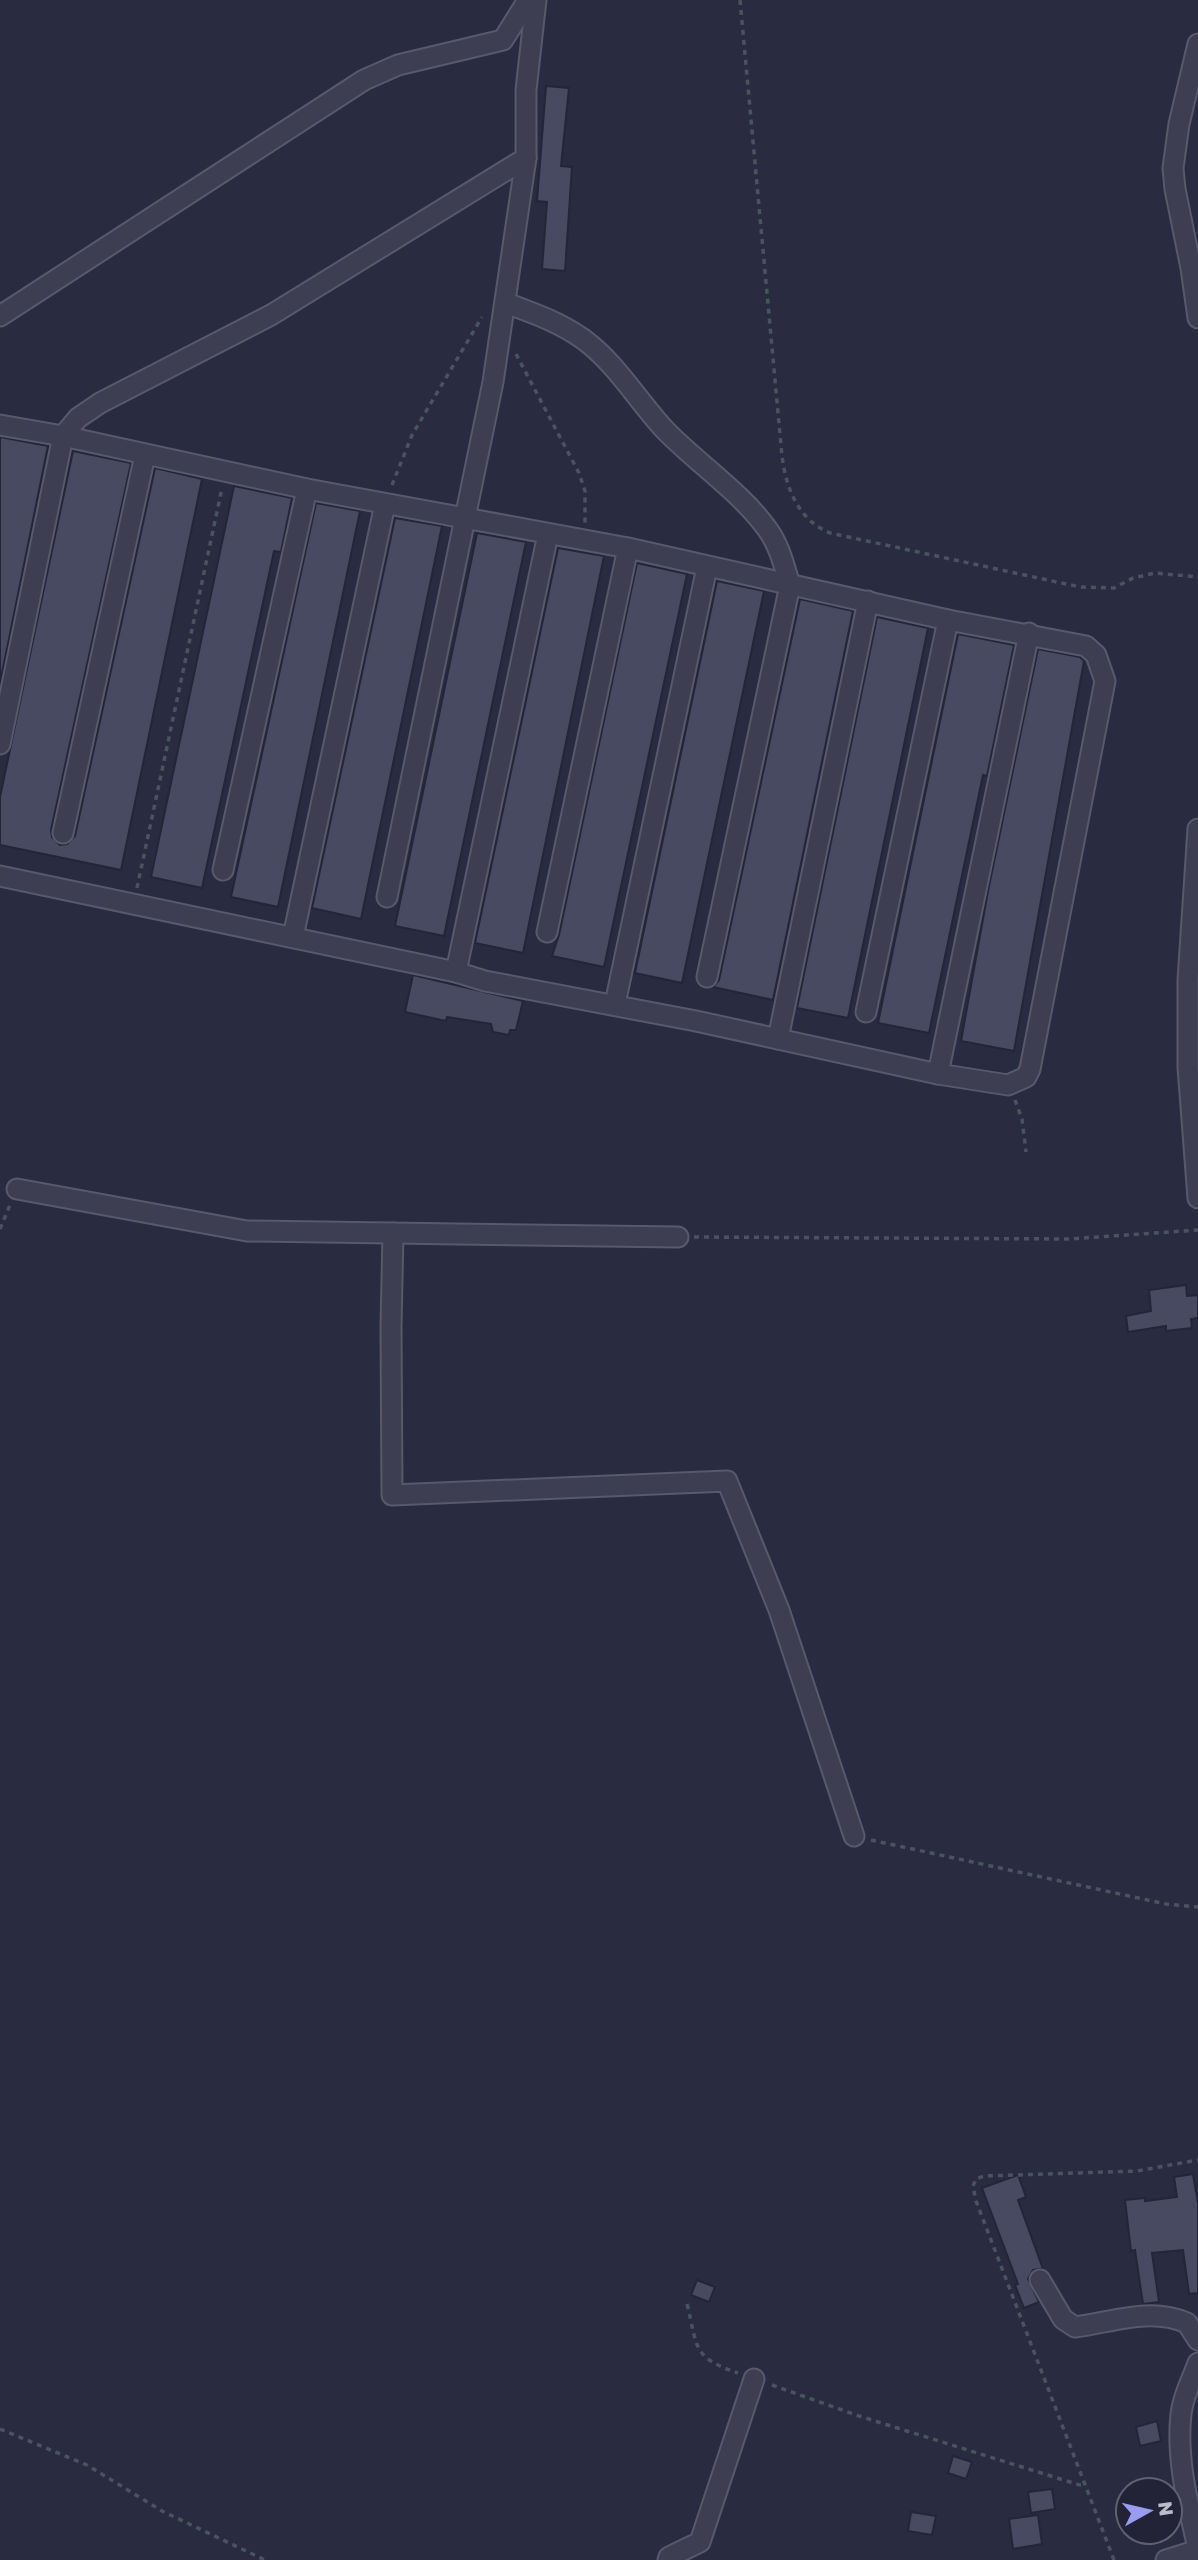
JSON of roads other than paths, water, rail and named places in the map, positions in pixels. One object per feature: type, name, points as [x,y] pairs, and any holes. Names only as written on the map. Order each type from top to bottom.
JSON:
[{"type":"street","points":[[0,316],[364,80],[398,65],[503,40],[528,0]]},
{"type":"street","points":[[387,897],[466,519],[502,328],[526,158],[526,90],[536,0]]},
{"type":"street","points":[[1198,44],[1179,124],[1173,168],[1198,318]]},
{"type":"street","points":[[0,744],[64,436],[78,418],[100,402],[271,315],[526,158]]},
{"type":"street","points":[[506,303],[547,318],[585,341],[664,429],[754,512],[777,545],[790,585],[707,977]]},
{"type":"street","points":[[0,425],[64,436],[307,489],[583,542],[628,548],[948,620],[1029,633],[1086,646],[1096,655],[1105,681],[1030,1069],[1026,1077],[1009,1086],[938,1074],[615,1004],[485,981],[456,972],[134,902],[0,876]]},
{"type":"street","points":[[63,833],[145,455]]},
{"type":"street","points":[[223,870],[307,489]]},
{"type":"street","points":[[293,937],[385,504]]},
{"type":"street","points":[[456,972],[548,534]]},
{"type":"street","points":[[547,932],[628,548]]},
{"type":"street","points":[[615,1004],[707,567]]},
{"type":"street","points":[[778,1039],[868,601]]},
{"type":"street","points":[[866,1012],[948,620]]},
{"type":"street","points":[[938,1074],[1029,633]]},
{"type":"street","points":[[1198,829],[1188,980],[1188,1067],[1198,1198]]},
{"type":"street","points":[[16,1189],[247,1231],[678,1237]]},
{"type":"street","points":[[393,1233],[393,1494],[727,1481],[779,1610],[854,1836]]},
{"type":"street","points":[[1040,2280],[1063,2319],[1075,2327],[1142,2315],[1163,2316],[1187,2323],[1198,2340]]},
{"type":"street","points":[[1166,2560],[1198,2549],[1184,2484],[1180,2437],[1181,2412],[1187,2387],[1198,2363]]},
{"type":"street","points":[[668,2560],[699,2542],[754,2379]]}]
